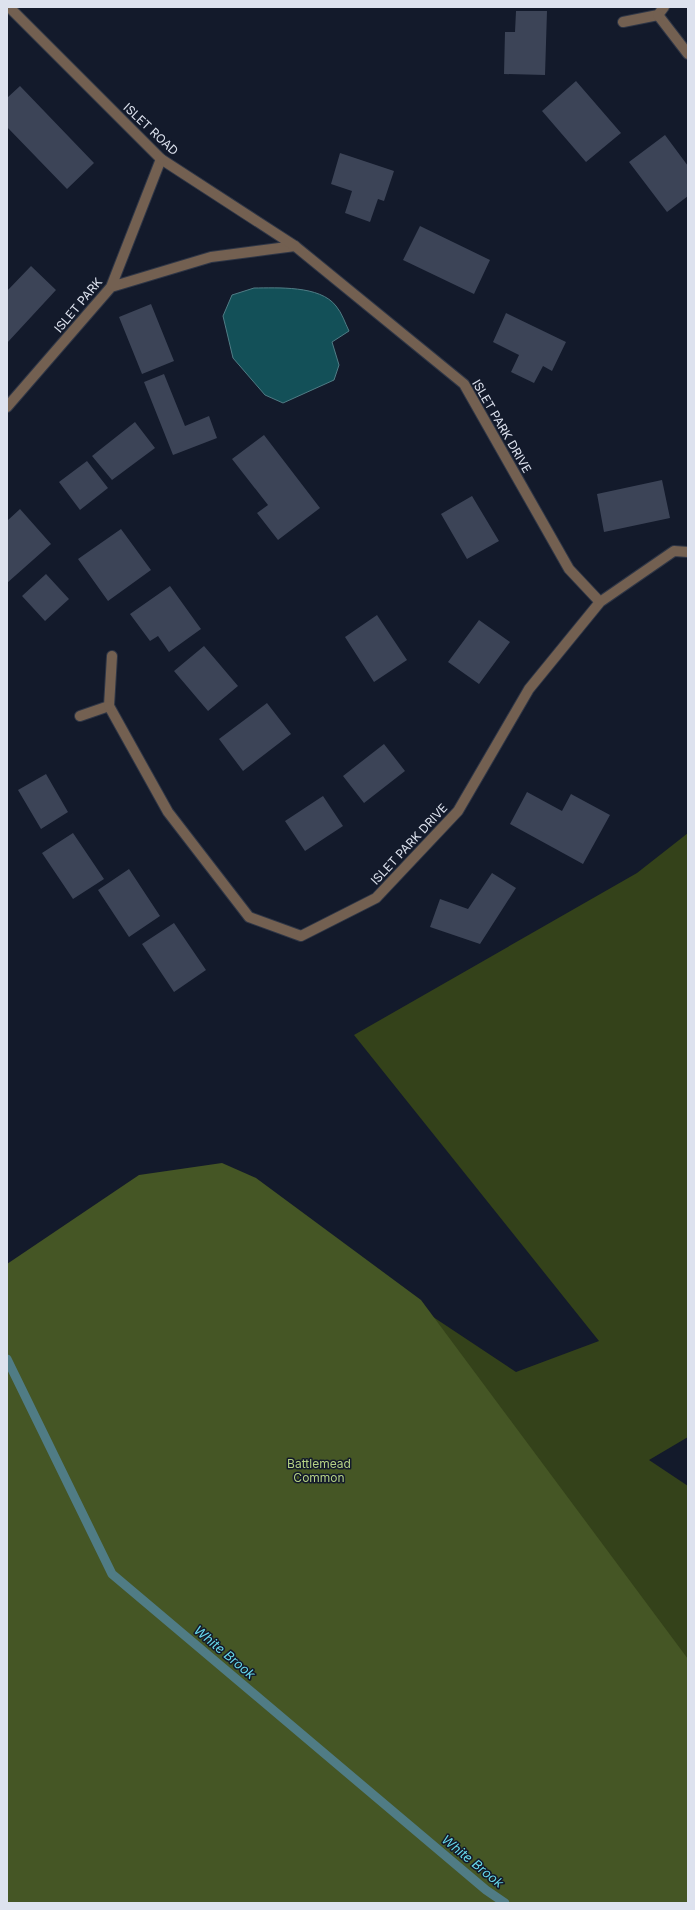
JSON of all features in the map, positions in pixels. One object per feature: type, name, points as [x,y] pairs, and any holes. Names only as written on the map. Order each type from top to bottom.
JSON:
[{"type":"street","name":"ISLET ROAD","points":[[9,7],[161,159],[295,246]]},
{"type":"street","points":[[623,22],[661,11],[688,54]]},
{"type":"street","name":"ISLET PARK","points":[[7,407],[111,287],[161,159]]},
{"type":"street","points":[[111,287],[211,257],[295,246]]},
{"type":"street","name":"ISLET PARK DRIVE","points":[[295,246],[464,384],[569,569],[600,602]]},
{"type":"street","name":"ISLET PARK DRIVE","points":[[109,706],[168,812],[249,917],[301,936],[376,898],[458,811],[529,689],[600,602],[674,551],[688,552]]},
{"type":"street","points":[[80,716],[109,706],[112,656]]},
{"type":"shaded area","points":[[254,288],[286,288],[309,291],[320,294],[329,299],[336,306],[349,331],[332,342],[339,365],[334,380],[283,403],[265,395],[233,358],[223,316],[232,295]]},
{"type":"shaded area","points":[[688,833],[688,1437],[649,1460],[688,1486],[688,1903],[248,1194],[516,1372],[599,1341],[354,1035],[637,873]]},
{"type":"green space","name":"Battlemead Common","points":[[222,1163],[256,1178],[421,1300],[688,1659],[688,1903],[7,1903],[7,1264],[139,1175]]},
{"type":"building","points":[[516,11],[547,11],[545,75],[504,74],[505,32],[515,32]]},
{"type":"building","points":[[576,81],[621,133],[586,162],[542,111]]},
{"type":"building","points":[[20,86],[94,163],[67,189],[7,127],[7,98]]},
{"type":"building","points":[[665,135],[688,166],[688,196],[667,212],[629,162]]},
{"type":"building","points":[[340,153],[394,171],[384,201],[378,199],[370,222],[345,213],[352,191],[331,184]]},
{"type":"building","points":[[420,226],[490,260],[474,294],[403,260]]},
{"type":"building","points":[[31,266],[56,290],[7,343],[7,291]]},
{"type":"building","points":[[151,304],[174,361],[142,374],[119,317]]},
{"type":"building","points":[[506,313],[566,342],[552,371],[543,366],[534,383],[511,372],[519,355],[493,342]]},
{"type":"building","points":[[164,374],[185,426],[209,416],[217,438],[173,455],[144,382]]},
{"type":"building","points":[[135,422],[155,448],[112,480],[92,456]]},
{"type":"building","points":[[264,435],[320,508],[278,540],[257,513],[268,505],[232,459]]},
{"type":"building","points":[[87,461],[108,488],[80,510],[59,482]]},
{"type":"building","points":[[662,480],[670,518],[604,532],[597,494]]},
{"type":"building","points":[[472,496],[499,541],[467,559],[441,514]]},
{"type":"building","points":[[20,509],[51,544],[7,583],[7,521]]},
{"type":"building","points":[[121,529],[151,570],[108,601],[78,559]]},
{"type":"building","points":[[46,574],[69,599],[45,621],[22,596]]},
{"type":"building","points":[[170,586],[201,629],[169,652],[158,636],[150,641],[130,614]]},
{"type":"building","points":[[377,615],[407,660],[374,682],[345,637]]},
{"type":"building","points":[[479,620],[510,642],[479,684],[448,662]]},
{"type":"building","points":[[204,646],[238,686],[208,711],[174,671]]},
{"type":"building","points":[[267,703],[291,734],[243,771],[219,739]]},
{"type":"building","points":[[384,744],[405,771],[364,803],[343,776]]},
{"type":"building","points":[[46,774],[68,812],[41,829],[18,790]]},
{"type":"building","points":[[527,792],[562,811],[571,794],[610,815],[583,864],[510,824]]},
{"type":"building","points":[[323,796],[343,826],[305,851],[285,821]]},
{"type":"building","points":[[73,833],[104,879],[73,899],[42,853]]},
{"type":"building","points":[[129,869],[160,916],[129,937],[98,890]]},
{"type":"building","points":[[492,873],[516,888],[480,944],[430,927],[440,899],[468,909]]},
{"type":"building","points":[[174,923],[206,970],[174,992],[142,944]]},
{"type":"waterway","name":"White Brook","points":[[7,1359],[112,1574],[486,1890],[505,1903]]}]
